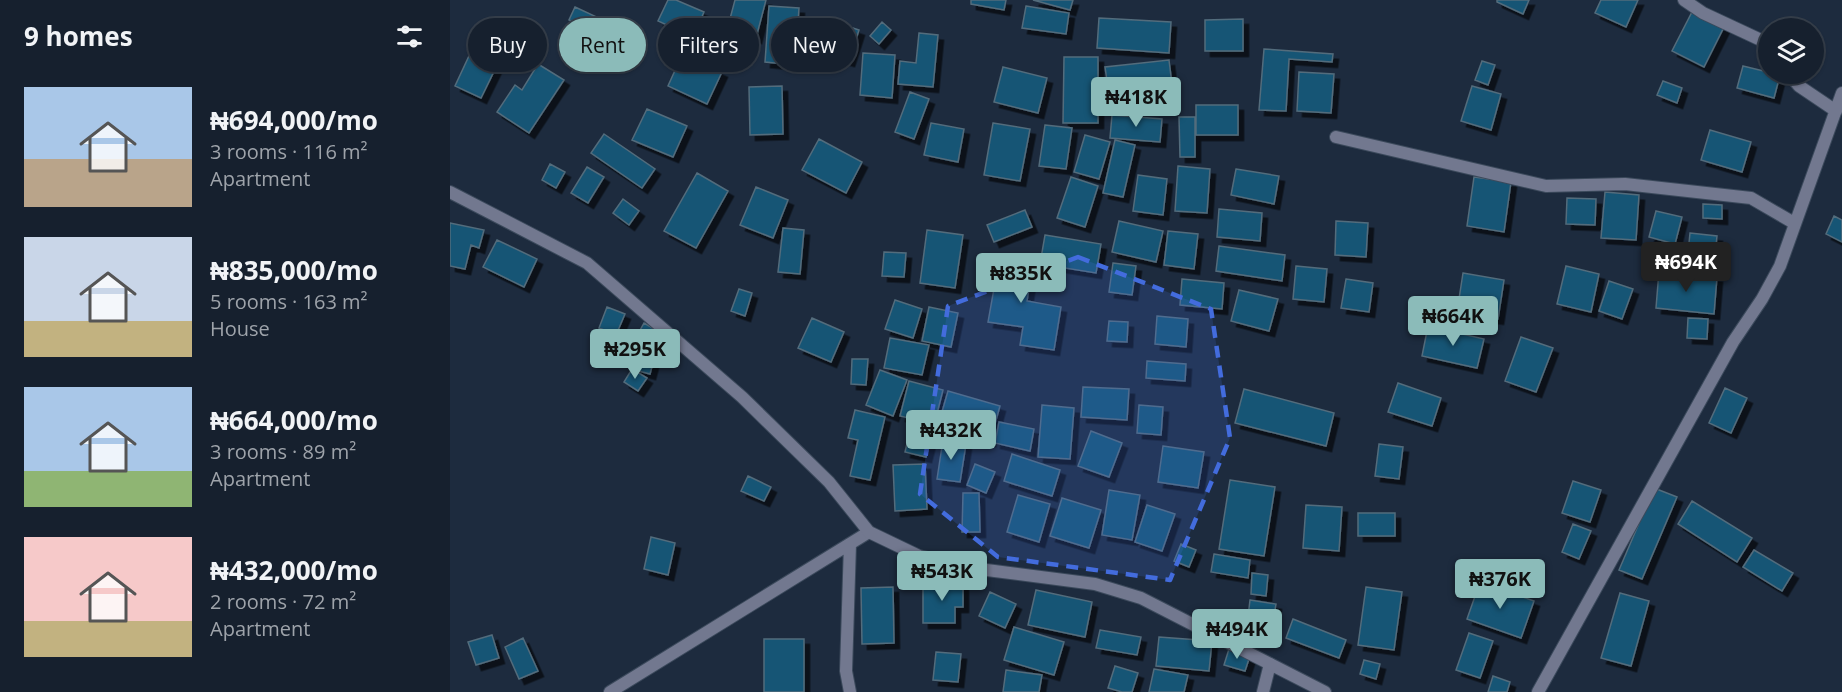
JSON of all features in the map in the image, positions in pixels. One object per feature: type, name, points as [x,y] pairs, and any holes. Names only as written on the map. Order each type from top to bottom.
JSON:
[{"type":"street","points":[[1684,0],[1703,13],[1758,39]]},
{"type":"street","points":[[1797,84],[1836,111]]},
{"type":"street","points":[[1538,692],[1733,342],[1762,299],[1780,266],[1842,93]]},
{"type":"street","points":[[1336,138],[1546,186],[1625,184],[1751,198],[1794,223]]},
{"type":"street","points":[[450,192],[587,263],[742,398],[829,482],[869,532],[920,556],[971,568],[1095,584],[1140,598],[1325,692]]},
{"type":"street","points":[[1779,213],[1801,204]]},
{"type":"street","points":[[610,692],[869,532]]},
{"type":"street","points":[[850,544],[846,671],[850,692]]},
{"type":"street","points":[[1263,692],[1270,664]]},
{"type":"highlighted area","points":[[1078,257],[1211,309],[1230,438],[1170,580],[998,557],[920,494],[948,306]]},
{"type":"building","points":[[668,0],[676,0],[704,12],[701,18],[659,18]]},
{"type":"building","points":[[735,0],[766,0],[759,27],[759,18],[730,18]]},
{"type":"building","points":[[971,0],[1006,0],[1004,10],[971,4]]},
{"type":"building","points":[[1033,0],[1073,0],[1070,10]]},
{"type":"building","points":[[1497,0],[1529,0],[1523,14]]},
{"type":"building","points":[[1601,0],[1638,0],[1626,27],[1595,13]]},
{"type":"building","points":[[769,6],[799,8],[798,18],[771,18],[771,63],[765,62]]},
{"type":"building","points":[[1026,6],[1069,13],[1066,34],[1022,28]]},
{"type":"building","points":[[575,7],[599,18],[570,18]]},
{"type":"building","points":[[1693,10],[1725,25],[1704,67],[1672,51]]},
{"type":"building","points":[[1099,18],[1171,22],[1169,53],[1097,48]]},
{"type":"building","points":[[1243,19],[1243,51],[1205,51],[1205,20]]},
{"type":"building","points":[[882,22],[891,30],[879,44],[870,36]]},
{"type":"building","points":[[919,33],[938,35],[933,87],[898,84],[900,61],[916,63]]},
{"type":"building","points":[[1264,49],[1333,54],[1332,62],[1289,59],[1286,111],[1259,110]]},
{"type":"building","points":[[863,53],[895,55],[892,98],[860,95]]},
{"type":"building","points":[[1064,57],[1098,57],[1098,123],[1063,123]]},
{"type":"building","points":[[468,58],[468,72],[494,72],[481,98],[455,86]]},
{"type":"building","points":[[1169,60],[1173,93],[1110,101],[1105,67]]},
{"type":"building","points":[[1482,61],[1495,65],[1488,85],[1475,80]]},
{"type":"building","points":[[1743,66],[1758,70],[1758,84],[1778,84],[1774,98],[1737,88]]},
{"type":"building","points":[[1003,67],[1047,78],[1038,113],[994,102]]},
{"type":"building","points":[[547,70],[564,80],[529,133],[497,112],[515,85],[522,90],[533,72],[547,72]]},
{"type":"building","points":[[674,72],[722,72],[707,104],[668,86]]},
{"type":"building","points":[[1299,72],[1334,74],[1331,113],[1297,111]]},
{"type":"building","points":[[1663,81],[1682,88],[1677,103],[1657,95]]},
{"type":"building","points":[[782,86],[783,134],[750,135],[749,87]]},
{"type":"building","points":[[1472,86],[1501,94],[1491,130],[1461,121]]},
{"type":"building","points":[[910,92],[929,99],[914,139],[895,132]]},
{"type":"building","points":[[1196,105],[1238,105],[1238,135],[1196,135]]},
{"type":"building","points":[[647,109],[687,126],[673,157],[632,140]]},
{"type":"building","points":[[1112,115],[1162,119],[1160,142],[1110,138]]},
{"type":"building","points":[[1179,117],[1195,117],[1195,157],[1180,157]]},
{"type":"building","points":[[931,123],[964,129],[958,162],[924,155]]},
{"type":"building","points":[[993,123],[1030,129],[1020,181],[984,175]]},
{"type":"building","points":[[1045,125],[1072,128],[1066,169],[1039,166]]},
{"type":"building","points":[[1710,130],[1751,142],[1742,172],[1701,160]]},
{"type":"building","points":[[604,134],[655,169],[642,188],[591,153]]},
{"type":"building","points":[[1085,135],[1110,142],[1099,179],[1074,172]]},
{"type":"building","points":[[819,139],[862,162],[846,193],[802,170]]},
{"type":"building","points":[[1115,140],[1135,145],[1123,197],[1103,193]]},
{"type":"building","points":[[550,164],[565,172],[556,188],[542,180]]},
{"type":"building","points":[[1178,166],[1210,169],[1207,213],[1175,211]]},
{"type":"building","points":[[587,167],[604,177],[588,203],[571,193]]},
{"type":"building","points":[[1236,169],[1279,176],[1274,204],[1231,195]]},
{"type":"building","points":[[697,173],[728,191],[696,248],[664,231]]},
{"type":"building","points":[[1138,175],[1167,179],[1163,215],[1133,211]]},
{"type":"building","points":[[1071,177],[1098,186],[1085,227],[1057,218]]},
{"type":"building","points":[[1474,177],[1511,182],[1504,232],[1467,226]]},
{"type":"building","points":[[756,187],[788,200],[773,238],[740,225]]},
{"type":"building","points":[[1605,192],[1639,195],[1636,240],[1601,238]]},
{"type":"building","points":[[1567,198],[1596,199],[1595,225],[1566,224]]},
{"type":"building","points":[[623,199],[639,211],[629,225],[613,213]]},
{"type":"building","points":[[1703,204],[1722,205],[1722,219],[1703,218]]},
{"type":"building","points":[[1219,209],[1262,213],[1260,241],[1217,237]]},
{"type":"building","points":[[1025,210],[1032,227],[994,242],[987,225]]},
{"type":"building","points":[[1656,211],[1682,217],[1675,244],[1649,237]]},
{"type":"building","points":[[1834,216],[1842,220],[1842,242],[1826,234]]},
{"type":"building","points":[[1119,221],[1163,231],[1156,262],[1112,252]]},
{"type":"building","points":[[1336,221],[1368,223],[1366,257],[1335,255]]},
{"type":"building","points":[[450,223],[484,230],[479,248],[471,245],[465,269],[450,266]]},
{"type":"building","points":[[783,228],[804,230],[800,274],[778,272]]},
{"type":"building","points":[[927,230],[963,235],[955,288],[920,283]]},
{"type":"building","points":[[1168,231],[1198,234],[1194,269],[1164,265]]},
{"type":"building","points":[[1690,233],[1717,236],[1715,255],[1688,253]]},
{"type":"building","points":[[1045,235],[1101,244],[1096,273],[1040,264]]},
{"type":"building","points":[[497,240],[537,259],[524,287],[483,267]]},
{"type":"building","points":[[1219,246],[1285,255],[1282,281],[1216,271]]},
{"type":"building","points":[[884,252],[906,253],[904,277],[882,276]]},
{"type":"building","points":[[995,257],[1033,263],[1027,301],[1061,307],[1054,350],[1020,345],[1023,327],[988,322],[995,283],[982,281],[984,267],[993,269]]},
{"type":"building","points":[[1113,263],[1136,266],[1132,295],[1109,292]]},
{"type":"building","points":[[1296,266],[1327,269],[1324,302],[1293,299]]},
{"type":"building","points":[[1566,266],[1599,274],[1591,312],[1557,304]]},
{"type":"building","points":[[1659,271],[1717,277],[1714,314],[1656,308]]},
{"type":"building","points":[[1463,273],[1504,280],[1498,319],[1457,312]]},
{"type":"building","points":[[1182,279],[1224,283],[1222,309],[1180,305]]},
{"type":"building","points":[[1346,279],[1373,283],[1369,312],[1341,308]]},
{"type":"building","points":[[1609,281],[1633,289],[1622,319],[1599,311]]},
{"type":"building","points":[[739,289],[752,293],[745,316],[731,311]]},
{"type":"building","points":[[1239,290],[1278,299],[1269,331],[1231,321]]},
{"type":"building","points":[[895,300],[922,309],[913,338],[885,329]]},
{"type":"building","points":[[607,307],[625,314],[616,335],[599,328]]},
{"type":"building","points":[[929,307],[958,313],[951,347],[922,341]]},
{"type":"building","points":[[1157,316],[1188,319],[1186,347],[1155,344]]},
{"type":"building","points":[[812,318],[844,332],[831,362],[798,348]]},
{"type":"building","points":[[1688,318],[1708,319],[1707,339],[1687,338]]},
{"type":"building","points":[[1109,321],[1128,322],[1127,342],[1107,341]]},
{"type":"building","points":[[644,323],[658,331],[647,350],[633,343]]},
{"type":"building","points":[[1428,326],[1484,339],[1477,368],[1422,356]]},
{"type":"building","points":[[1521,337],[1553,348],[1536,392],[1505,381]]},
{"type":"building","points":[[890,338],[929,345],[922,375],[884,368]]},
{"type":"building","points":[[639,354],[654,359],[650,374],[635,370]]},
{"type":"building","points":[[852,359],[868,359],[866,385],[851,384]]},
{"type":"building","points":[[1147,361],[1186,364],[1185,381],[1146,378]]},
{"type":"building","points":[[632,369],[647,378],[638,391],[624,382]]},
{"type":"building","points":[[880,370],[907,380],[893,416],[866,405]]},
{"type":"building","points":[[909,381],[943,390],[926,457],[905,452],[913,419],[900,416]]},
{"type":"building","points":[[1398,383],[1441,398],[1432,426],[1388,412]]},
{"type":"building","points":[[1083,387],[1129,389],[1127,420],[1081,417]]},
{"type":"building","points":[[1725,388],[1747,398],[1731,433],[1709,423]]},
{"type":"building","points":[[1244,389],[1334,413],[1326,446],[1235,423]]},
{"type":"building","points":[[948,391],[1000,406],[990,441],[938,426]]},
{"type":"building","points":[[1042,405],[1074,408],[1070,459],[1038,457]]},
{"type":"building","points":[[1139,405],[1163,407],[1161,435],[1137,433]]},
{"type":"building","points":[[855,410],[885,417],[870,480],[850,476],[858,440],[848,438]]},
{"type":"building","points":[[999,422],[1034,429],[1030,451],[995,443]]},
{"type":"building","points":[[1091,431],[1122,443],[1109,477],[1078,466]]},
{"type":"building","points":[[943,440],[966,444],[960,482],[937,479]]},
{"type":"building","points":[[1379,444],[1403,447],[1399,479],[1375,476]]},
{"type":"building","points":[[1163,446],[1204,452],[1198,488],[1158,482]]},
{"type":"building","points":[[1012,454],[1060,470],[1052,496],[1004,481]]},
{"type":"building","points":[[925,464],[927,509],[895,511],[893,465]]},
{"type":"building","points":[[975,464],[995,472],[986,493],[967,485]]},
{"type":"building","points":[[748,476],[771,487],[764,501],[741,491]]},
{"type":"building","points":[[1230,480],[1275,487],[1264,556],[1219,549]]},
{"type":"building","points":[[1573,481],[1601,490],[1590,522],[1562,513]]},
{"type":"building","points":[[1654,488],[1677,497],[1642,579],[1619,570]]},
{"type":"building","points":[[1109,490],[1140,495],[1132,540],[1102,535]]},
{"type":"building","points":[[963,493],[979,493],[980,532],[962,532]]},
{"type":"building","points":[[1018,495],[1050,504],[1039,542],[1007,532]]},
{"type":"building","points":[[1062,498],[1101,510],[1089,548],[1050,536]]},
{"type":"building","points":[[1692,501],[1752,538],[1737,562],[1678,524]]},
{"type":"building","points":[[1147,505],[1175,514],[1162,551],[1135,542]]},
{"type":"building","points":[[1306,505],[1342,507],[1339,551],[1303,548]]},
{"type":"building","points":[[1358,513],[1395,513],[1395,536],[1358,536]]},
{"type":"building","points":[[1573,524],[1591,531],[1579,559],[1562,552]]},
{"type":"building","points":[[651,537],[675,543],[668,575],[644,569]]},
{"type":"building","points":[[1181,544],[1196,550],[1189,567],[1174,561]]},
{"type":"building","points":[[1754,550],[1793,573],[1782,591],[1743,567]]},
{"type":"building","points":[[1214,554],[1250,560],[1248,578],[1211,572]]},
{"type":"building","points":[[1252,573],[1268,575],[1266,596],[1251,594]]},
{"type":"building","points":[[1480,582],[1534,601],[1521,638],[1467,619]]},
{"type":"building","points":[[923,584],[963,584],[963,607],[955,607],[955,623],[923,623]]},
{"type":"building","points":[[893,587],[894,643],[862,644],[861,588]]},
{"type":"building","points":[[1366,587],[1402,592],[1394,650],[1358,645]]},
{"type":"building","points":[[1036,590],[1092,602],[1085,637],[1028,625]]},
{"type":"building","points":[[990,592],[1016,604],[1005,628],[979,616]]},
{"type":"building","points":[[1620,593],[1649,601],[1631,666],[1601,658]]},
{"type":"building","points":[[1250,600],[1276,604],[1273,621],[1248,617]]},
{"type":"building","points":[[1293,619],[1346,640],[1339,658],[1286,638]]},
{"type":"building","points":[[1014,627],[1064,642],[1054,675],[1004,660]]},
{"type":"building","points":[[1100,630],[1141,637],[1137,655],[1096,648]]},
{"type":"building","points":[[1469,633],[1493,641],[1480,678],[1456,670]]},
{"type":"building","points":[[492,635],[499,658],[476,665],[468,642]]},
{"type":"building","points":[[1159,637],[1212,641],[1209,671],[1156,666]]},
{"type":"building","points":[[523,638],[538,671],[519,679],[505,647]]},
{"type":"building","points":[[764,639],[804,639],[804,692],[764,692]]},
{"type":"building","points":[[1229,649],[1250,656],[1245,671],[1224,665]]},
{"type":"building","points":[[936,652],[961,654],[958,682],[933,680]]},
{"type":"building","points":[[1364,660],[1380,664],[1376,679],[1360,674]]},
{"type":"building","points":[[1115,666],[1138,673],[1132,692],[1108,688]]},
{"type":"building","points":[[1154,669],[1188,675],[1184,692],[1149,692]]},
{"type":"building","points":[[1006,670],[1042,675],[1039,692],[1003,692]]},
{"type":"building","points":[[1493,676],[1510,682],[1507,692],[1488,692]]}]
